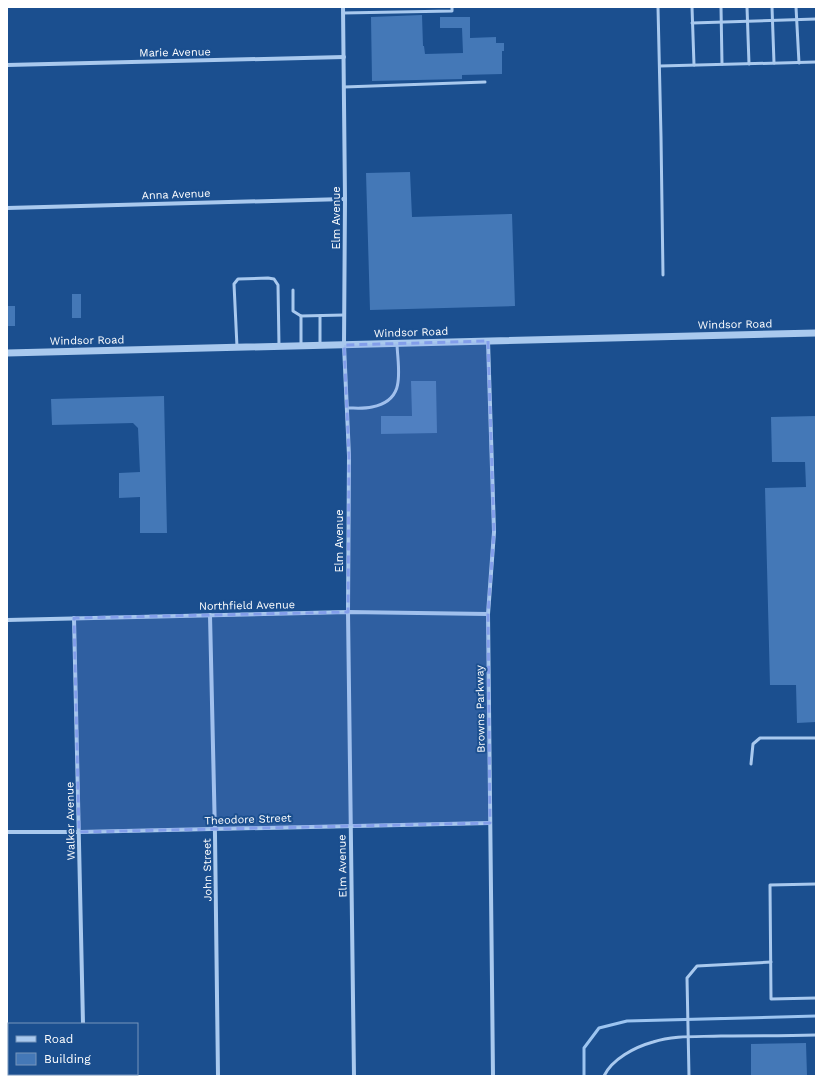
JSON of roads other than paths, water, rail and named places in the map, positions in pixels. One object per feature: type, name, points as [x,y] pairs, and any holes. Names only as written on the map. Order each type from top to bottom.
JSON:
[{"type":"street","name":"Elm Avenue","points":[[342,7],[346,198],[344,345],[349,456],[348,612],[354,1076]]},
{"type":"street","name":"Marie Avenue","points":[[7,65],[344,57]]},
{"type":"street","name":"Anna Avenue","points":[[7,208],[346,198]]},
{"type":"street","name":"Windsor Road","points":[[7,353],[816,333]]},
{"type":"street","name":"Browns Parkway","points":[[488,341],[494,532],[488,614],[493,1076]]},
{"type":"street","name":"Northfield Avenue","points":[[7,620],[348,612],[488,614]]},
{"type":"street","name":"John Street","points":[[210,615],[215,829],[218,1076]]},
{"type":"street","name":"Walker Avenue","points":[[74,618],[83,1023]]},
{"type":"street","name":"Theodore Street","points":[[7,832],[79,832],[490,823]]},
{"type":"lane","points":[[343,13],[452,11],[452,7]]},
{"type":"lane","points":[[658,7],[663,275]]},
{"type":"lane","points":[[692,7],[694,65]]},
{"type":"lane","points":[[720,7],[722,64]]},
{"type":"lane","points":[[747,7],[749,64]]},
{"type":"lane","points":[[772,7],[774,63]]},
{"type":"lane","points":[[796,7],[799,63]]},
{"type":"lane","points":[[692,23],[816,19]]},
{"type":"lane","points":[[660,66],[816,62]]},
{"type":"lane","points":[[344,87],[485,82]]},
{"type":"lane","points":[[236,347],[234,284],[238,279],[268,278],[274,279],[278,285],[279,346]]},
{"type":"lane","points":[[293,290],[293,311],[301,316],[344,314]]},
{"type":"lane","points":[[301,316],[301,346]]},
{"type":"lane","points":[[320,316],[320,345]]},
{"type":"lane","points":[[347,408],[371,408],[384,404],[393,397],[398,387],[397,344]]},
{"type":"lane","points":[[751,764],[753,744],[760,738],[816,738]]},
{"type":"lane","points":[[816,884],[770,885],[771,999],[816,998]]},
{"type":"lane","points":[[689,1076],[687,978],[697,966],[771,962]]},
{"type":"lane","points":[[604,1076],[607,1069],[616,1061],[635,1049],[654,1041],[688,1037],[816,1035]]},
{"type":"waterway","points":[[584,1076],[584,1048],[599,1028],[627,1021],[816,1016]]}]
